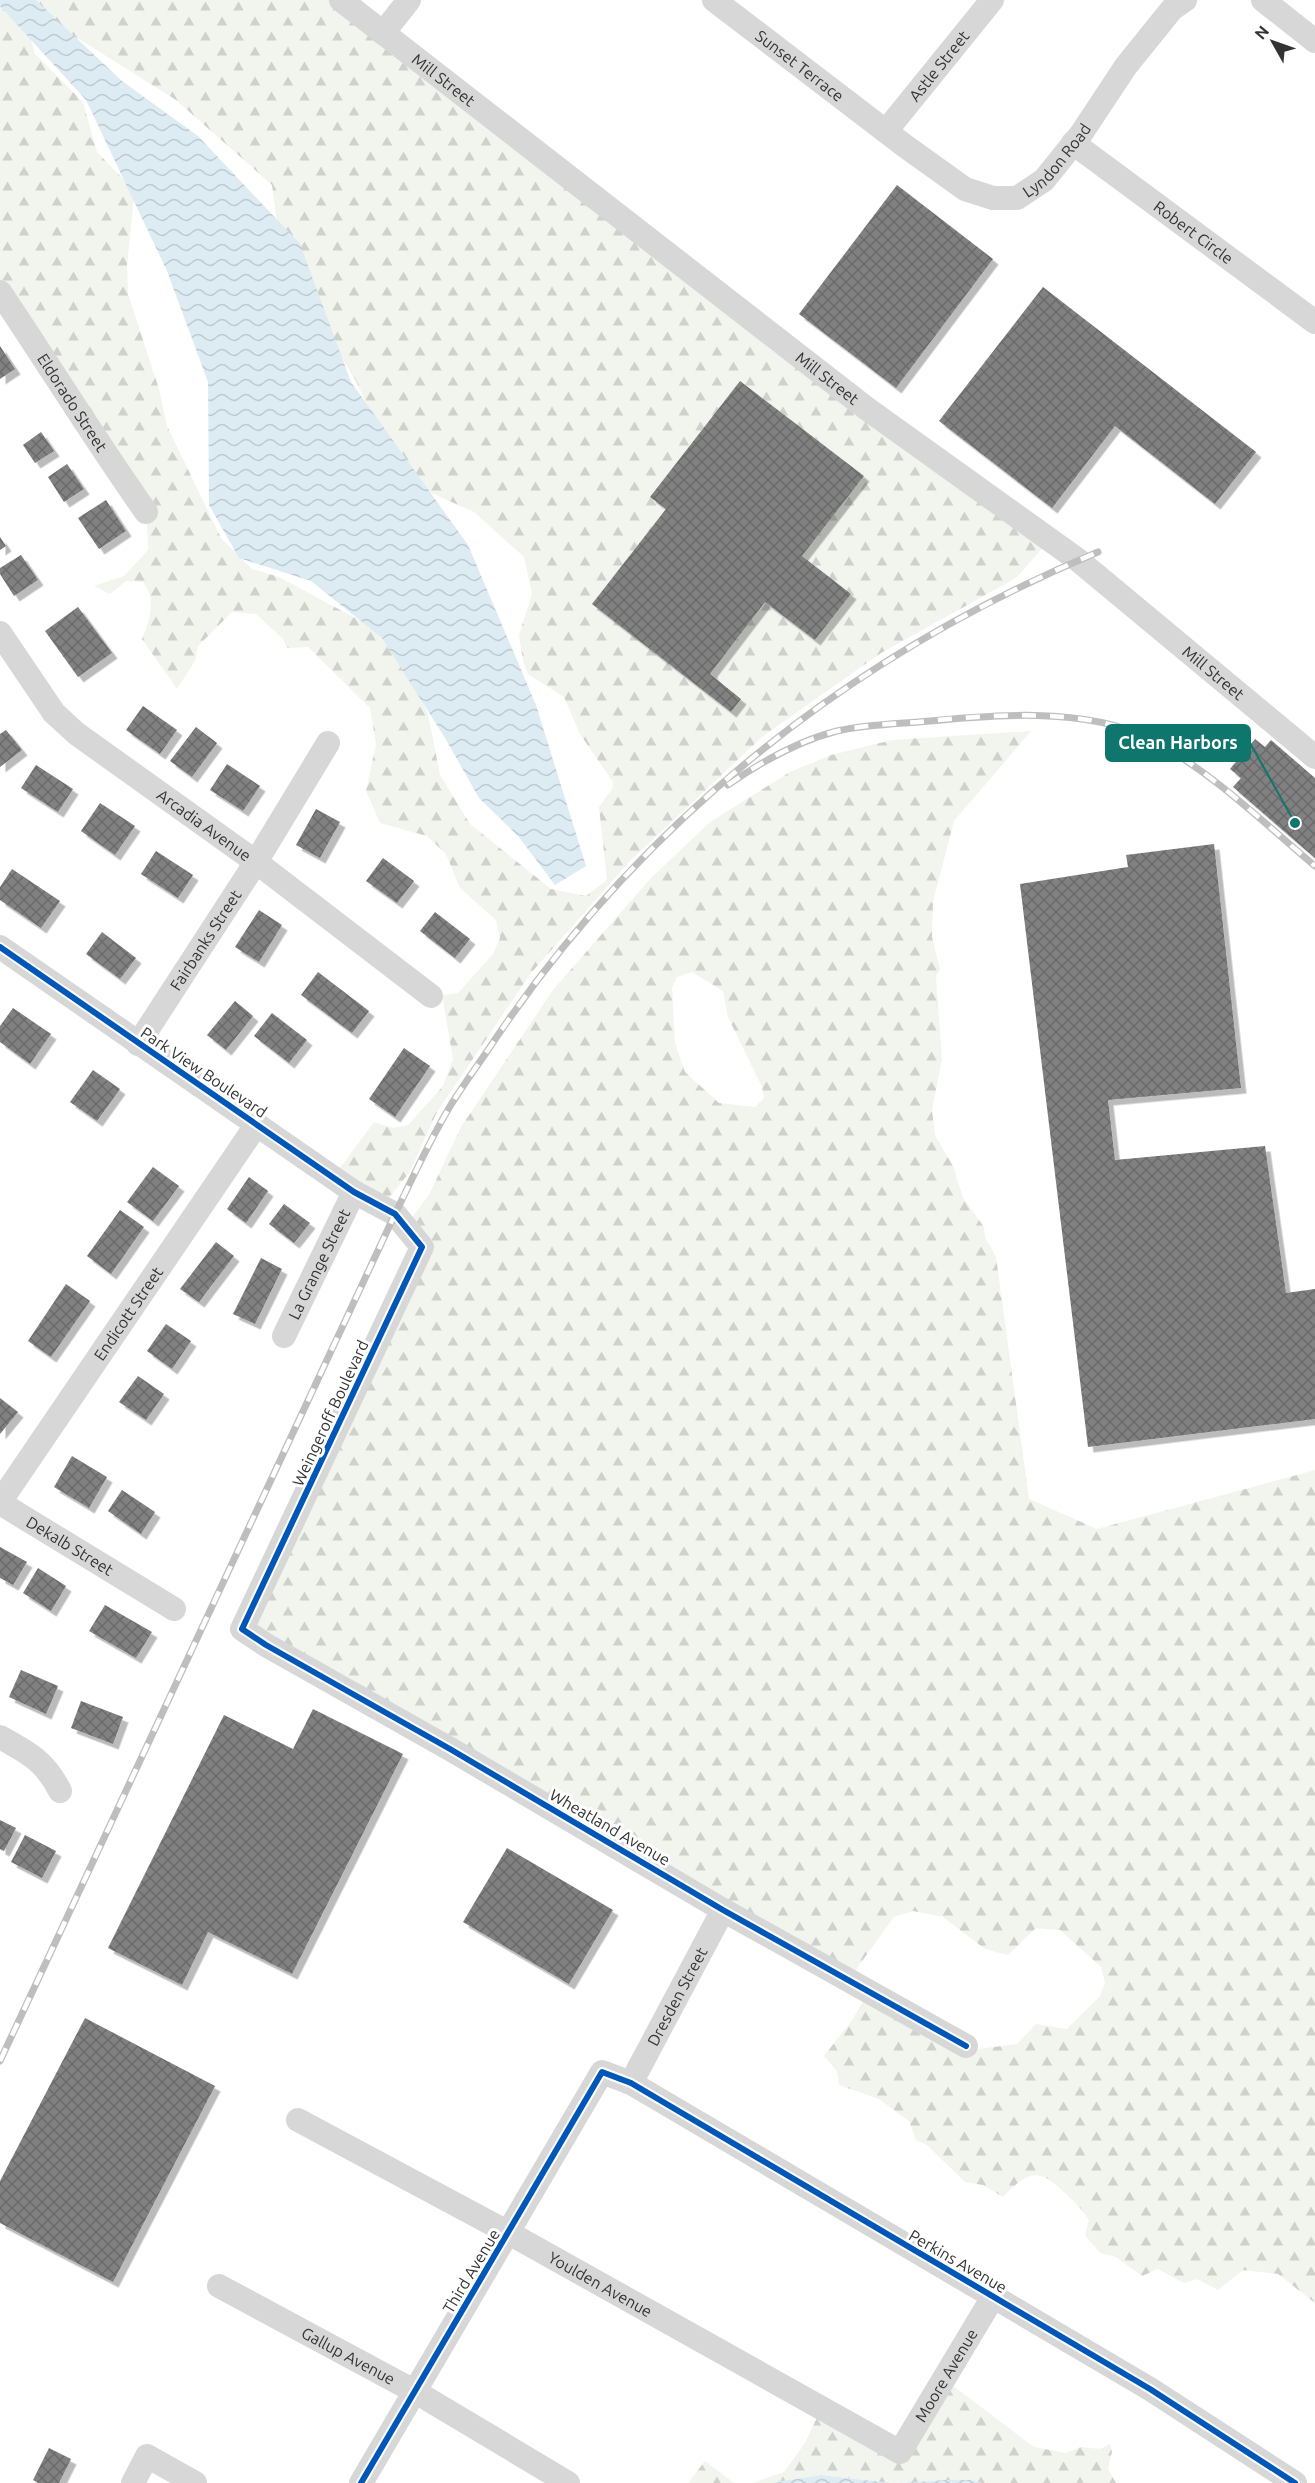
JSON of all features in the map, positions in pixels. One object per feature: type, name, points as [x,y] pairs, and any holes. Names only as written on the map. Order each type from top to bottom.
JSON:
[{"type":"street","name":"Mill Street","points":[[341,0],[866,408],[1078,560],[1315,757]]},
{"type":"street","points":[[383,33],[409,0]]},
{"type":"street","name":"Sunset Terrace","points":[[714,0],[886,131]]},
{"type":"street","name":"Astle Street","points":[[886,131],[992,0]]},
{"type":"street","name":"Lyndon Road","points":[[886,131],[965,189],[993,198],[1017,198],[1044,180],[1073,143],[1126,66],[1172,9],[1185,0]]},
{"type":"street","points":[[1263,0],[1315,41]]},
{"type":"street","name":"Robert Circle","points":[[1073,143],[1315,322]]},
{"type":"street","name":"Eldorado Street","points":[[0,292],[106,455],[146,512]]},
{"type":"street","name":"Arcadia Avenue","points":[[0,633],[54,713],[77,734],[256,862],[432,996]]},
{"type":"street","name":"Fairbanks Street","points":[[138,1044],[256,862],[328,743]]},
{"type":"street","name":"Park View Boulevard","points":[[0,947],[354,1192],[395,1214]]},
{"type":"street","name":"Endicott Street","points":[[0,1503],[257,1124]]},
{"type":"street","name":"La Grange Street","points":[[284,1336],[354,1192]]},
{"type":"street","name":"Weingeroff Boulevard","points":[[242,1629],[422,1247],[395,1214]]},
{"type":"street","name":"Dekalb Street","points":[[0,1503],[174,1609]]},
{"type":"street","name":"Wheatland Avenue","points":[[242,1629],[723,1910],[966,2046]]},
{"type":"street","points":[[0,1737],[34,1756],[50,1771],[60,1791]]},
{"type":"street","name":"Dresden Street","points":[[631,2083],[723,1910]]},
{"type":"street","name":"Perkins Avenue","points":[[603,2072],[631,2083],[1150,2390],[1295,2483]]},
{"type":"street","name":"Third Avenue","points":[[361,2483],[603,2072]]},
{"type":"street","name":"Youlden Avenue","points":[[298,2120],[509,2233],[900,2452]]},
{"type":"street","name":"Gallup Avenue","points":[[219,2286],[414,2391],[568,2483]]},
{"type":"street","name":"Moore Avenue","points":[[900,2452],[993,2297]]},
{"type":"street","points":[[133,2483],[147,2456],[195,2483]]},
{"type":"green space","points":[[0,0],[342,0],[1046,544],[1016,578],[881,653],[762,737],[629,862],[531,973],[437,1112],[409,1173],[379,1210],[334,1176],[374,1122],[393,1128],[408,1125],[443,1086],[453,1059],[442,995],[458,993],[493,954],[500,938],[496,920],[460,888],[446,854],[427,836],[380,823],[366,791],[376,744],[370,708],[308,647],[287,648],[283,639],[256,614],[232,612],[198,646],[195,661],[177,689],[142,639],[151,610],[150,596],[143,582],[126,581],[110,594],[94,586],[124,576],[148,550],[147,520],[0,287]],"holes":[[[63,33],[79,39],[176,100],[272,185],[280,246],[294,281],[356,381],[396,468],[416,486],[474,512],[524,557],[532,594],[519,635],[523,661],[528,674],[564,697],[580,734],[613,782],[612,789],[599,807],[607,880],[586,896],[551,889],[470,824],[440,775],[428,714],[402,657],[370,626],[279,577],[252,569],[221,538],[167,426],[159,389],[128,294],[127,266],[134,197],[127,183],[97,152],[83,102],[35,54],[31,39]],[[740,381],[864,476],[802,556],[851,594],[815,640],[765,602],[710,674],[741,698],[731,712],[592,604],[666,509],[650,497]]]},
{"type":"green space","points":[[1031,731],[954,821],[933,901],[932,937],[940,969],[936,976],[942,1059],[932,1110],[935,1135],[954,1168],[963,1198],[984,1227],[985,1237],[996,1257],[1029,1499],[1097,1529],[1315,1470],[1315,2303],[1278,2274],[1243,2270],[1218,2290],[1197,2279],[1184,2283],[1158,2269],[1142,2276],[1116,2257],[1100,2253],[1085,2235],[1089,2220],[1071,2199],[1047,2178],[1033,2175],[1026,2178],[1003,2197],[983,2185],[965,2182],[927,2145],[916,2140],[909,2121],[879,2099],[839,2085],[837,2071],[824,2056],[853,2019],[868,1992],[966,2046],[979,2049],[1017,2044],[1036,2024],[1067,2029],[1100,1996],[1105,1983],[1101,1967],[1060,1930],[1036,1928],[1008,1955],[985,1949],[943,1917],[913,1911],[894,1917],[852,1975],[254,1629],[424,1263],[403,1229],[429,1195],[461,1127],[553,990],[651,878],[710,822],[790,772],[831,755],[892,740]],"holes":[[[692,972],[723,991],[728,1017],[762,1087],[764,1098],[755,1107],[719,1103],[685,1072],[675,1043],[672,988],[677,977]]]},
{"type":"green space","points":[[948,2382],[1034,2447],[1066,2453],[1081,2447],[1100,2449],[1110,2444],[1112,2452],[1108,2469],[1116,2483],[982,2483],[972,2480],[890,2483],[821,2475],[770,2483],[753,2483],[784,2472],[805,2443],[821,2409],[893,2447]]},
{"type":"green space","points":[[705,2461],[734,2483],[688,2483]]},
{"type":"water","points":[[0,0],[36,0],[122,81],[198,136],[300,244],[351,382],[468,545],[536,705],[586,866],[555,885],[518,836],[479,798],[445,738],[382,638],[311,581],[239,558],[209,505],[208,382],[167,271],[86,100],[0,6]]},
{"type":"water","points":[[821,2475],[890,2483],[770,2483]]},
{"type":"water","points":[[972,2480],[982,2483],[898,2483]]},
{"type":"building","points":[[897,185],[993,259],[896,388],[799,314]]},
{"type":"building","points":[[1043,287],[1256,452],[1215,504],[1115,426],[1052,508],[939,421]]},
{"type":"building","points":[[0,346],[15,369],[0,379]]},
{"type":"building","points":[[740,381],[864,476],[802,556],[851,594],[815,640],[765,602],[710,674],[741,699],[731,712],[592,604],[666,509],[650,497]]},
{"type":"building","points":[[41,432],[54,451],[35,463],[23,445]]},
{"type":"building","points":[[67,464],[84,489],[64,502],[48,477]]},
{"type":"building","points":[[106,500],[126,531],[99,549],[78,518]]},
{"type":"building","points":[[0,537],[6,546],[0,550]]},
{"type":"building","points":[[21,555],[38,580],[14,596],[0,574],[0,568]]},
{"type":"building","points":[[78,607],[112,653],[78,677],[45,631]]},
{"type":"building","points":[[143,706],[177,730],[160,754],[126,730]]},
{"type":"building","points":[[196,727],[217,743],[192,777],[170,761]]},
{"type":"building","points":[[6,730],[22,750],[0,767],[0,734]]},
{"type":"building","points":[[1255,739],[1265,747],[1271,740],[1315,778],[1315,858],[1233,787],[1241,778],[1230,769]]},
{"type":"building","points":[[227,764],[260,786],[243,811],[210,790]]},
{"type":"building","points":[[36,765],[73,789],[58,812],[21,788]]},
{"type":"building","points":[[100,803],[135,826],[115,855],[81,831]]},
{"type":"building","points":[[316,809],[340,822],[320,858],[296,845]]},
{"type":"building","points":[[1214,844],[1241,1088],[1108,1100],[1115,1160],[1265,1146],[1286,1293],[1315,1289],[1315,1419],[1088,1447],[1020,884],[1128,867],[1126,855]]},
{"type":"building","points":[[156,851],[193,875],[178,898],[141,874]]},
{"type":"building","points":[[383,858],[414,881],[397,903],[366,881]]},
{"type":"building","points":[[12,869],[60,901],[41,928],[0,900],[0,887]]},
{"type":"building","points":[[259,910],[282,925],[259,962],[235,947]]},
{"type":"building","points":[[435,912],[470,939],[455,958],[420,931]]},
{"type":"building","points":[[102,932],[136,958],[120,979],[86,954]]},
{"type":"building","points":[[318,972],[369,1011],[352,1033],[301,995]]},
{"type":"building","points":[[235,1001],[253,1016],[226,1050],[207,1035]]},
{"type":"building","points":[[13,1008],[51,1034],[30,1064],[0,1042],[0,1026]]},
{"type":"building","points":[[272,1013],[307,1040],[289,1063],[254,1036]]},
{"type":"building","points":[[404,1048],[430,1066],[395,1117],[369,1099]]},
{"type":"building","points":[[93,1070],[120,1089],[97,1121],[70,1102]]},
{"type":"building","points":[[153,1167],[179,1186],[153,1221],[127,1202]]},
{"type":"building","points":[[249,1177],[268,1191],[246,1223],[227,1209]]},
{"type":"building","points":[[284,1204],[310,1223],[294,1243],[269,1224]]},
{"type":"building","points":[[120,1210],[144,1227],[111,1274],[87,1256]]},
{"type":"building","points":[[216,1242],[234,1256],[199,1302],[180,1289]]},
{"type":"building","points":[[261,1258],[282,1269],[255,1324],[233,1314]]},
{"type":"building","points":[[66,1284],[90,1301],[51,1357],[28,1341]]},
{"type":"building","points":[[166,1324],[191,1341],[172,1369],[147,1351]]},
{"type":"building","points":[[138,1376],[164,1394],[146,1420],[119,1402]]},
{"type":"building","points":[[0,1398],[18,1412],[0,1434]]},
{"type":"building","points":[[72,1456],[107,1477],[89,1508],[54,1487]]},
{"type":"building","points":[[122,1490],[155,1512],[141,1534],[108,1511]]},
{"type":"building","points":[[0,1547],[27,1562],[13,1585],[0,1578]]},
{"type":"building","points":[[38,1568],[66,1586],[51,1611],[23,1593]]},
{"type":"building","points":[[105,1605],[152,1632],[136,1658],[89,1631]]},
{"type":"building","points":[[21,1670],[58,1686],[46,1714],[9,1697]]},
{"type":"building","points":[[81,1701],[123,1717],[113,1744],[71,1728]]},
{"type":"building","points":[[313,1709],[403,1754],[292,1974],[208,1932],[182,1985],[108,1948],[224,1715],[293,1749]]},
{"type":"building","points":[[0,1820],[16,1828],[4,1851],[0,1849]]},
{"type":"building","points":[[25,1835],[56,1851],[42,1878],[11,1862]]},
{"type":"building","points":[[507,1848],[613,1910],[569,1984],[463,1922]]},
{"type":"building","points":[[85,2018],[215,2086],[113,2282],[0,2223],[0,2181]]},
{"type":"building","points":[[49,2448],[71,2459],[59,2483],[38,2483],[33,2480]]},
{"type":"railway","points":[[0,2061],[421,1161],[458,1093],[547,968],[611,891],[681,821],[756,755],[835,696],[919,642],[1006,594],[1098,552]]},
{"type":"railway","points":[[728,785],[753,768],[794,746],[822,735],[847,729],[975,717],[1036,715],[1097,721],[1150,739],[1194,766],[1236,798],[1315,866]]},
{"type":"cycle path","points":[[0,947],[354,1192],[395,1214],[422,1247],[242,1629],[723,1910],[966,2046]]},
{"type":"cycle path","points":[[361,2483],[602,2072],[631,2083],[1150,2389],[1295,2483]]},
{"type":"place","name":"Clean Harbors","points":[[1295,823]]}]
